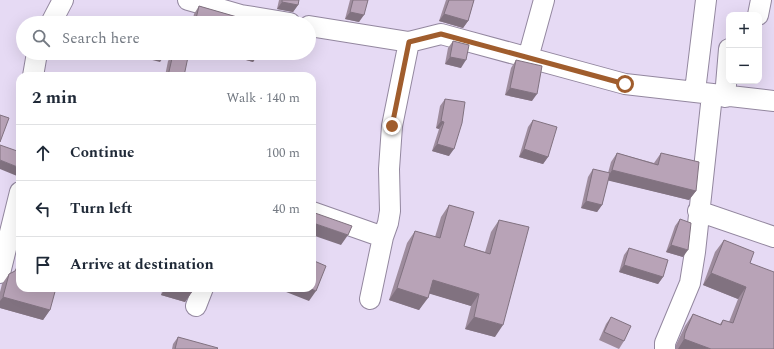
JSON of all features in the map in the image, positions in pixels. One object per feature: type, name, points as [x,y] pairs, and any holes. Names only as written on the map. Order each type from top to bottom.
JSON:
[{"type":"street","points":[[55,16],[63,0]]},
{"type":"street","points":[[188,0],[247,16]]},
{"type":"street","points":[[528,58],[544,0]]},
{"type":"street","points":[[665,349],[665,343],[690,283],[695,252],[710,94],[706,0]]},
{"type":"street","points":[[759,12],[761,0]]},
{"type":"street","points":[[316,27],[409,42],[441,34],[625,84],[774,101]]},
{"type":"street","points":[[370,299],[390,211],[389,169],[392,126],[409,42]]},
{"type":"street","points":[[710,94],[726,56]]},
{"type":"street","points":[[34,72],[36,60]]},
{"type":"street","points":[[0,273],[16,208]]},
{"type":"street","points":[[698,211],[774,237]]},
{"type":"street","points":[[316,213],[383,237]]},
{"type":"building","points":[[282,0],[299,0],[298,5],[282,2]]},
{"type":"building","points":[[353,0],[368,0],[364,15],[350,12]]},
{"type":"building","points":[[449,0],[474,0],[468,21],[444,14]]},
{"type":"building","points":[[199,6],[234,16],[197,16]]},
{"type":"building","points":[[453,41],[469,45],[466,60],[450,57]]},
{"type":"building","points":[[172,60],[187,60],[185,72],[169,72]]},
{"type":"building","points":[[516,60],[542,66],[537,94],[510,88]]},
{"type":"building","points":[[445,99],[465,102],[462,123],[454,149],[437,144],[444,122],[441,121]]},
{"type":"building","points":[[0,115],[9,118],[0,142]]},
{"type":"building","points":[[533,120],[557,127],[548,157],[524,149]]},
{"type":"building","points":[[0,145],[16,151],[16,166],[0,160]]},
{"type":"building","points":[[617,153],[658,165],[661,153],[699,162],[696,191],[612,170]]},
{"type":"building","points":[[593,169],[610,173],[602,205],[586,201]]},
{"type":"building","points":[[449,205],[474,212],[464,246],[490,254],[499,220],[529,227],[503,325],[474,317],[479,294],[433,280],[428,298],[397,288],[415,231],[440,238]]},
{"type":"building","points":[[316,213],[352,226],[348,235],[316,224]]},
{"type":"building","points":[[680,219],[691,223],[688,250],[671,245]]},
{"type":"building","points":[[724,240],[754,252],[750,263],[774,272],[774,349],[711,349],[684,339],[693,314],[721,325],[723,320],[733,323],[746,287],[711,273]]},
{"type":"building","points":[[629,248],[668,260],[663,277],[624,265]]},
{"type":"building","points":[[316,262],[326,266],[316,291]]},
{"type":"building","points":[[16,269],[16,292],[55,292],[50,310],[3,297],[9,274]]},
{"type":"building","points":[[611,317],[631,326],[624,341],[604,332]]},
{"type":"building","points":[[178,337],[218,348],[175,349]]},
{"type":"route","points":[[392,126],[409,42],[441,34],[625,84]]}]
